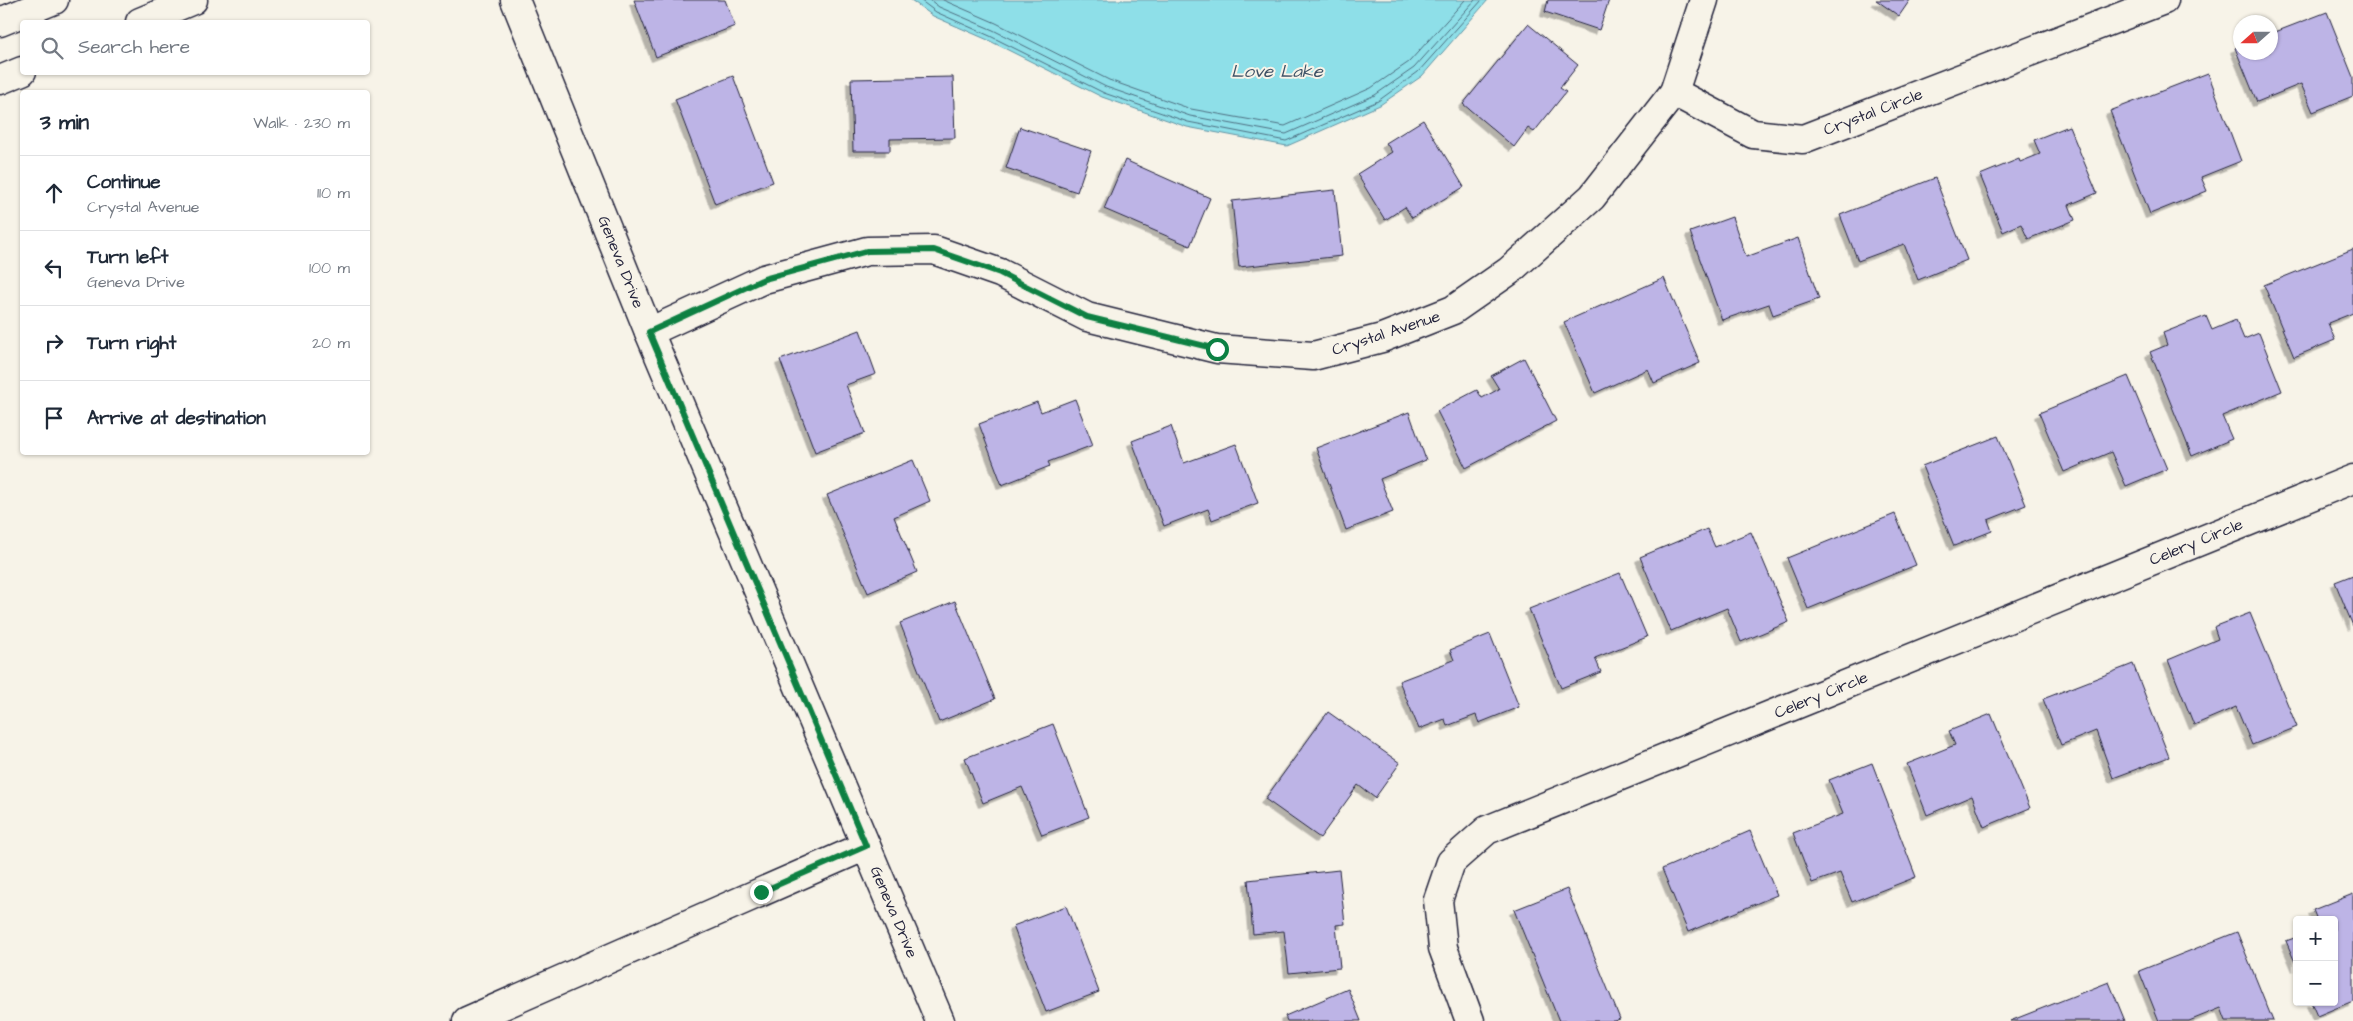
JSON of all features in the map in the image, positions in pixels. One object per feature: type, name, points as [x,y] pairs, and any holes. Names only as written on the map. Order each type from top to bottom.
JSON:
[{"type":"street","points":[[0,22],[54,0]]},
{"type":"street","points":[[145,20],[193,0]]},
{"type":"street","name":"Geneva Drive","points":[[515,0],[649,332],[940,1021]]},
{"type":"street","points":[[1674,92],[1704,0]]},
{"type":"street","name":"Crystal Circle","points":[[1674,92],[1753,134],[1803,139],[2164,0]]},
{"type":"street","points":[[0,80],[20,72]]},
{"type":"street","name":"Crystal Avenue","points":[[649,332],[764,279],[867,251],[934,250],[1000,273],[1087,317],[1217,349],[1313,356],[1382,338],[1453,310],[1509,271],[1592,197],[1674,92]]},
{"type":"street","name":"Celery Circle","points":[[1470,1021],[1443,948],[1438,900],[1451,862],[1487,830],[2353,479]]},
{"type":"street","points":[[467,1021],[866,846]]},
{"type":"water","name":"Love Lake","points":[[911,0],[1488,0],[1422,76],[1380,105],[1287,146],[1187,127],[1102,97],[988,40],[933,16]]},
{"type":"building","points":[[634,0],[725,0],[735,26],[656,57]]},
{"type":"building","points":[[1548,0],[1609,0],[1599,30],[1545,12]]},
{"type":"building","points":[[1876,0],[1910,0],[1899,16]]},
{"type":"building","points":[[2327,12],[2353,77],[2353,96],[2313,112],[2301,84],[2257,102],[2240,60],[2278,60],[2278,31]]},
{"type":"building","points":[[1528,24],[1578,65],[1560,88],[1566,92],[1534,132],[1528,128],[1514,147],[1463,104]]},
{"type":"building","points":[[2208,73],[2241,161],[2201,177],[2207,191],[2150,214],[2110,111]]},
{"type":"building","points":[[733,76],[773,182],[715,204],[675,99]]},
{"type":"building","points":[[953,77],[955,138],[890,139],[890,151],[853,151],[851,79]]},
{"type":"building","points":[[1423,120],[1464,187],[1412,218],[1405,207],[1385,220],[1357,174],[1392,152],[1386,143]]},
{"type":"building","points":[[2069,126],[2097,193],[2069,205],[2075,220],[2028,239],[2021,224],[2003,232],[1980,175],[2019,159],[2020,162],[2040,154],[2034,140]]},
{"type":"building","points":[[1020,127],[1091,151],[1077,192],[1006,168]]},
{"type":"building","points":[[1125,160],[1210,198],[1190,246],[1104,209]]},
{"type":"building","points":[[1935,178],[1967,260],[1918,280],[1904,244],[1858,261],[1840,215]]},
{"type":"building","points":[[1335,190],[1342,256],[1239,267],[1232,201]]},
{"type":"building","points":[[1732,217],[1746,257],[1798,238],[1819,299],[1773,315],[1769,304],[1722,320],[1690,232]]},
{"type":"building","points":[[2353,249],[2353,313],[2328,323],[2335,340],[2294,357],[2264,285]]},
{"type":"building","points":[[1664,278],[1700,363],[1654,383],[1648,369],[1595,393],[1564,322]]},
{"type":"building","points":[[2206,316],[2212,330],[2236,320],[2244,339],[2259,333],[2282,391],[2222,416],[2232,439],[2192,456],[2150,352],[2167,345],[2163,333]]},
{"type":"building","points":[[860,330],[876,374],[846,385],[865,433],[815,452],[780,360]]},
{"type":"building","points":[[1524,358],[1556,421],[1466,468],[1437,411],[1477,390],[1482,398],[1499,389],[1491,376]]},
{"type":"building","points":[[2128,376],[2167,469],[2126,486],[2111,452],[2064,472],[2039,413]]},
{"type":"building","points":[[1075,399],[1093,445],[1048,462],[1050,466],[1002,485],[979,424],[1037,402],[1041,412]]},
{"type":"building","points":[[1409,412],[1426,460],[1380,479],[1393,512],[1346,530],[1316,448]]},
{"type":"building","points":[[1171,426],[1184,463],[1236,444],[1258,503],[1212,520],[1208,509],[1164,526],[1132,441]]},
{"type":"building","points":[[1998,436],[2026,505],[1988,520],[1992,531],[1954,546],[1922,466]]},
{"type":"building","points":[[913,460],[930,501],[894,517],[917,572],[868,593],[827,495]]},
{"type":"building","points":[[1895,514],[1916,565],[1808,609],[1787,558]]},
{"type":"building","points":[[1707,529],[1715,547],[1751,532],[1789,622],[1741,642],[1727,608],[1671,631],[1640,557]]},
{"type":"building","points":[[1620,573],[1647,637],[1595,658],[1601,672],[1561,688],[1529,609]]},
{"type":"building","points":[[2353,575],[2353,626],[2335,582]]},
{"type":"building","points":[[955,601],[995,699],[939,722],[900,623]]},
{"type":"building","points":[[2250,613],[2297,727],[2252,745],[2236,707],[2194,725],[2168,660],[2218,639],[2214,627]]},
{"type":"building","points":[[1490,634],[1519,707],[1479,723],[1476,715],[1447,726],[1445,719],[1419,729],[1399,681],[1454,660],[1450,650]]},
{"type":"building","points":[[2133,664],[2169,757],[2113,778],[2096,731],[2061,745],[2043,699]]},
{"type":"building","points":[[1328,712],[1400,763],[1375,798],[1358,785],[1320,838],[1265,799]]},
{"type":"building","points":[[1991,714],[2030,808],[1984,827],[1972,796],[1927,815],[1907,764],[1955,745],[1949,731]]},
{"type":"building","points":[[1053,724],[1089,817],[1042,835],[1022,787],[983,803],[965,758]]},
{"type":"building","points":[[1872,763],[1916,877],[1852,902],[1840,873],[1812,883],[1793,833],[1843,814],[1829,780]]},
{"type":"building","points":[[1750,831],[1777,895],[1688,932],[1662,869]]},
{"type":"building","points":[[1339,870],[1345,924],[1336,925],[1340,968],[1289,973],[1284,931],[1253,934],[1248,880]]},
{"type":"building","points":[[1567,889],[1620,1019],[1614,1021],[1559,1021],[1514,910]]},
{"type":"building","points":[[2353,894],[2353,1001],[2317,1016],[2313,1006],[2338,1006],[2338,916],[2315,916],[2313,910]]},
{"type":"building","points":[[1066,906],[1099,992],[1046,1012],[1013,926]]},
{"type":"building","points":[[2237,932],[2273,1021],[2226,1021],[2221,1008],[2189,1021],[2159,1021],[2139,971]]},
{"type":"building","points":[[2293,938],[2293,958],[2286,941]]},
{"type":"building","points":[[2109,982],[2125,1021],[2010,1021]]},
{"type":"building","points":[[1348,989],[1361,1021],[1287,1021],[1285,1016]]},
{"type":"route","points":[[761,892],[866,846],[649,332],[764,279],[867,251],[934,250],[1000,273],[1087,317],[1217,349]]}]
